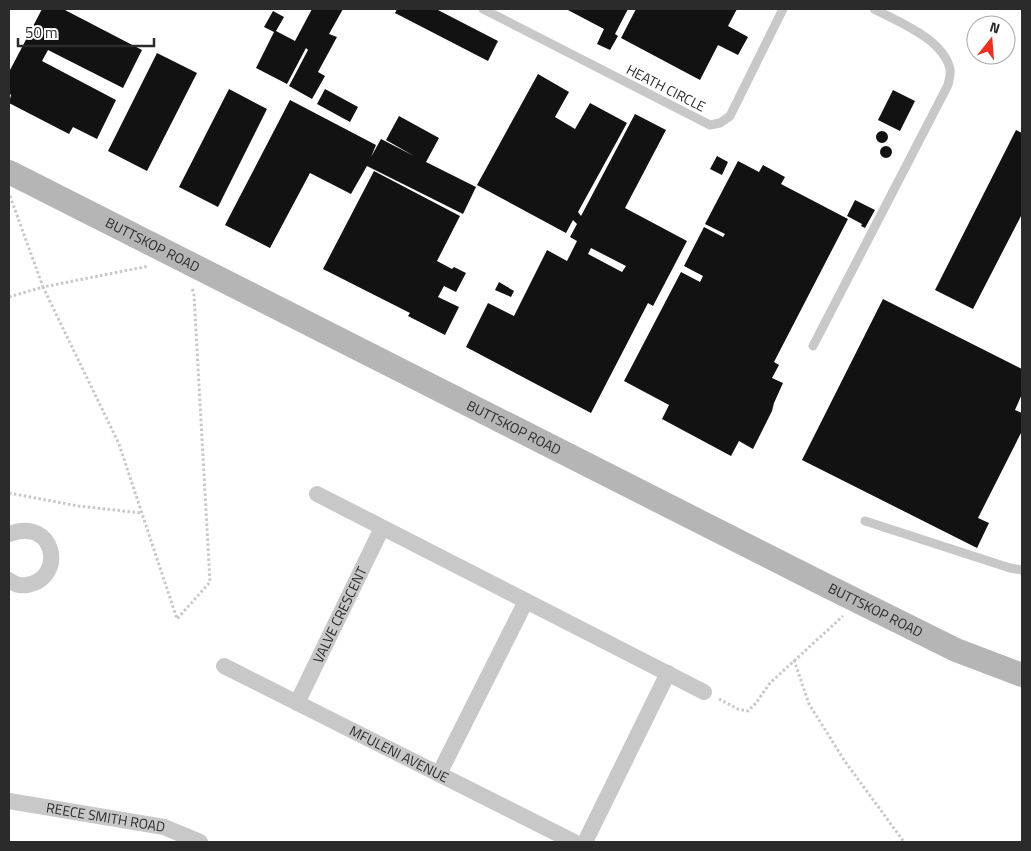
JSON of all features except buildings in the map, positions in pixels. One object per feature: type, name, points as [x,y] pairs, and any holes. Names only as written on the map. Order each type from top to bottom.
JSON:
[{"type":"street","name":"BUTTSKOP ROAD","points":[[9,172],[956,650],[1022,675]]},
{"type":"street","points":[[317,494],[704,692]]},
{"type":"street","name":"VALVE CRESCENT","points":[[297,703],[382,528]]},
{"type":"street","points":[[9,534],[19,530],[31,531],[41,536],[49,545],[52,556],[50,567],[44,577],[34,583],[23,585],[9,580]]},
{"type":"street","points":[[439,774],[526,601]]},
{"type":"street","name":"MFULENI AVENUE","points":[[224,666],[574,842]]},
{"type":"street","points":[[585,842],[668,673]]},
{"type":"street","name":"REECE SMITH ROAD","points":[[9,801],[164,827],[200,842]]},
{"type":"lane","name":"HEATH CIRCLE","points":[[483,9],[710,125],[720,123],[730,116],[783,9]]},
{"type":"lane","points":[[813,346],[948,85],[951,71],[944,55],[926,38],[874,9]]},
{"type":"lane","points":[[865,521],[1010,568],[1022,570]]},
{"type":"path","points":[[9,193],[43,286],[119,444],[177,619],[210,582],[194,295],[191,286]]},
{"type":"path","points":[[9,297],[43,286],[152,266]]},
{"type":"path","points":[[9,493],[78,506],[142,514]]},
{"type":"path","points":[[704,692],[738,709],[748,711],[770,683],[849,611]]},
{"type":"path","points":[[794,660],[809,704],[844,760],[904,842]]}]
